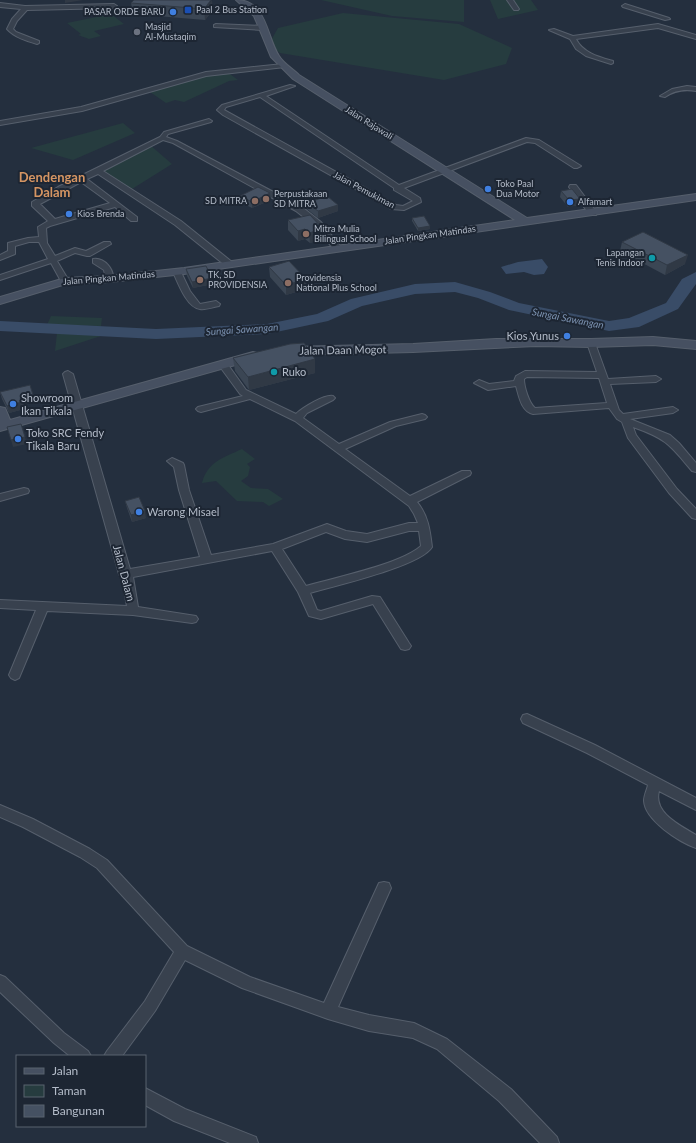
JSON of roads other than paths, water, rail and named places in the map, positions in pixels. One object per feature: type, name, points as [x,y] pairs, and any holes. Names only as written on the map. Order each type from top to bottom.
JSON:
[{"type":"street","name":"Jalan Rajawali","points":[[240,0],[253,9],[258,15],[271,51],[283,66],[303,82],[444,169],[526,222]]},
{"type":"street","points":[[510,0],[516,9]]},
{"type":"street","points":[[1,6],[59,9],[114,6]]},
{"type":"street","points":[[625,6],[667,16],[658,26]]},
{"type":"street","points":[[25,8],[14,20],[10,29],[14,33],[37,42]]},
{"type":"street","points":[[216,26],[263,28]]},
{"type":"street","points":[[572,38],[658,26],[696,37]]},
{"type":"street","points":[[552,30],[572,38],[581,49],[589,55],[611,62]]},
{"type":"street","points":[[0,123],[77,110],[206,74],[283,66]]},
{"type":"street","points":[[261,95],[292,86]]},
{"type":"street","points":[[663,96],[682,88],[688,87],[696,89]]},
{"type":"street","name":"Jalan Pemukiman","points":[[261,95],[395,186],[417,202],[404,208],[389,205],[220,110],[224,106],[261,95]]},
{"type":"street","points":[[163,138],[163,135],[166,133],[208,122]]},
{"type":"street","points":[[53,222],[35,204],[156,140],[163,138],[175,142],[299,210],[318,224],[338,248]]},
{"type":"street","points":[[395,186],[530,139],[537,141],[577,166]]},
{"type":"street","points":[[99,171],[178,223],[228,264]]},
{"type":"street","points":[[82,179],[134,219]]},
{"type":"street","points":[[573,187],[593,212]]},
{"type":"street","name":"Jalan Pingkan Matindas","points":[[0,301],[65,281],[109,279],[177,272],[696,197]]},
{"type":"street","points":[[65,281],[43,243],[42,227],[53,222],[116,204]]},
{"type":"street","points":[[0,258],[12,252],[10,245],[30,240],[42,239]]},
{"type":"street","points":[[0,278],[52,260],[72,251],[78,251],[84,254],[91,253],[107,244]]},
{"type":"street","points":[[96,261],[107,268],[110,273],[109,279]]},
{"type":"street","points":[[177,272],[186,292],[197,306],[201,307],[216,304]]},
{"type":"street","name":"Jalan Daan Mogot","points":[[3,426],[76,407],[155,382],[273,352],[413,348],[496,343],[591,343],[653,341],[696,345]]},
{"type":"street","points":[[591,343],[613,406],[623,419],[631,436],[673,491],[696,515]]},
{"type":"street","points":[[223,364],[240,390],[298,419],[409,501],[419,511],[424,527],[427,547],[424,551],[396,564],[303,591]]},
{"type":"street","name":"Jalan Dalam","points":[[0,604],[133,611],[128,580],[125,574],[98,476],[76,407],[68,374]]},
{"type":"street","points":[[613,406],[533,411],[527,405],[519,383],[519,378],[525,374],[603,379],[656,379]]},
{"type":"street","points":[[479,383],[488,387],[519,383]]},
{"type":"street","points":[[201,409],[240,400],[250,396]]},
{"type":"street","points":[[298,419],[304,411],[330,398]]},
{"type":"street","points":[[623,419],[673,410]]},
{"type":"street","points":[[0,412],[3,426]]},
{"type":"street","points":[[338,448],[393,424],[422,417]]},
{"type":"street","points":[[623,419],[661,434],[669,439],[696,469]]},
{"type":"street","points":[[172,461],[179,465],[184,490],[207,560]]},
{"type":"street","points":[[409,501],[466,473]]},
{"type":"street","points":[[0,498],[24,491]]},
{"type":"street","points":[[125,574],[275,547],[327,528],[345,535],[367,538],[409,527],[424,527]]},
{"type":"street","points":[[275,547],[303,591],[313,613],[321,615],[376,600],[405,646]]},
{"type":"street","points":[[15,675],[43,607]]},
{"type":"street","points":[[133,611],[192,620]]},
{"type":"street","points":[[527,719],[656,782],[696,804]]},
{"type":"street","points":[[656,782],[650,800],[655,811],[675,829],[696,842]]},
{"type":"street","points":[[0,811],[63,842],[102,864],[182,951],[247,983],[328,1012],[369,1023],[414,1031],[442,1044],[505,1095],[551,1143]]},
{"type":"street","points":[[328,1012],[384,888]]},
{"type":"street","points":[[113,1055],[166,982],[182,951]]},
{"type":"street","points":[[0,982],[59,1038],[81,1055]]},
{"type":"street","points":[[146,1097],[180,1115],[250,1143]]},
{"type":"water","points":[[542,259],[548,267],[544,274],[534,275],[524,272],[506,274],[501,267],[518,262]]},
{"type":"waterway","name":"Sungai Sawangan","points":[[0,326],[156,334],[267,329],[322,318],[357,302],[415,289],[455,287],[484,295],[515,307],[609,326],[633,323],[672,306],[688,282],[696,277]]},
{"type":"place","name":"Paal 2 Bus Station","points":[[188,10]]},
{"type":"place","name":"PASAR ORDE BARU","points":[[173,12]]},
{"type":"place","name":"Masjid Al-Mustaqim","points":[[137,32]]},
{"type":"place","name":"Toko Paal Dua Motor","points":[[488,189]]},
{"type":"place","name":"Perpustakaan SD MITRA","points":[[266,199]]},
{"type":"place","name":"SD MITRA","points":[[255,201]]},
{"type":"place","name":"Alfamart","points":[[570,202]]},
{"type":"place","name":"Kios Brenda","points":[[69,214]]},
{"type":"place","name":"Mitra Mulia Bilingual School","points":[[306,234]]},
{"type":"place","name":"Lapangan Tenis Indoor","points":[[652,258]]},
{"type":"place","name":"TK, SD PROVIDENSIA","points":[[200,280]]},
{"type":"place","name":"Providensia National Plus School","points":[[288,283]]},
{"type":"place","name":"Kios Yunus","points":[[567,336]]},
{"type":"place","name":"Ruko","points":[[274,372]]},
{"type":"place","name":"Showroom Ikan Tikala","points":[[13,404]]},
{"type":"place","name":"Toko SRC Fendy Tikala Baru","points":[[18,439]]},
{"type":"place","name":"Warong Misael","points":[[139,512]]},
{"type":"district","name":"Dendengan Dalam","points":[[52,184]]}]
